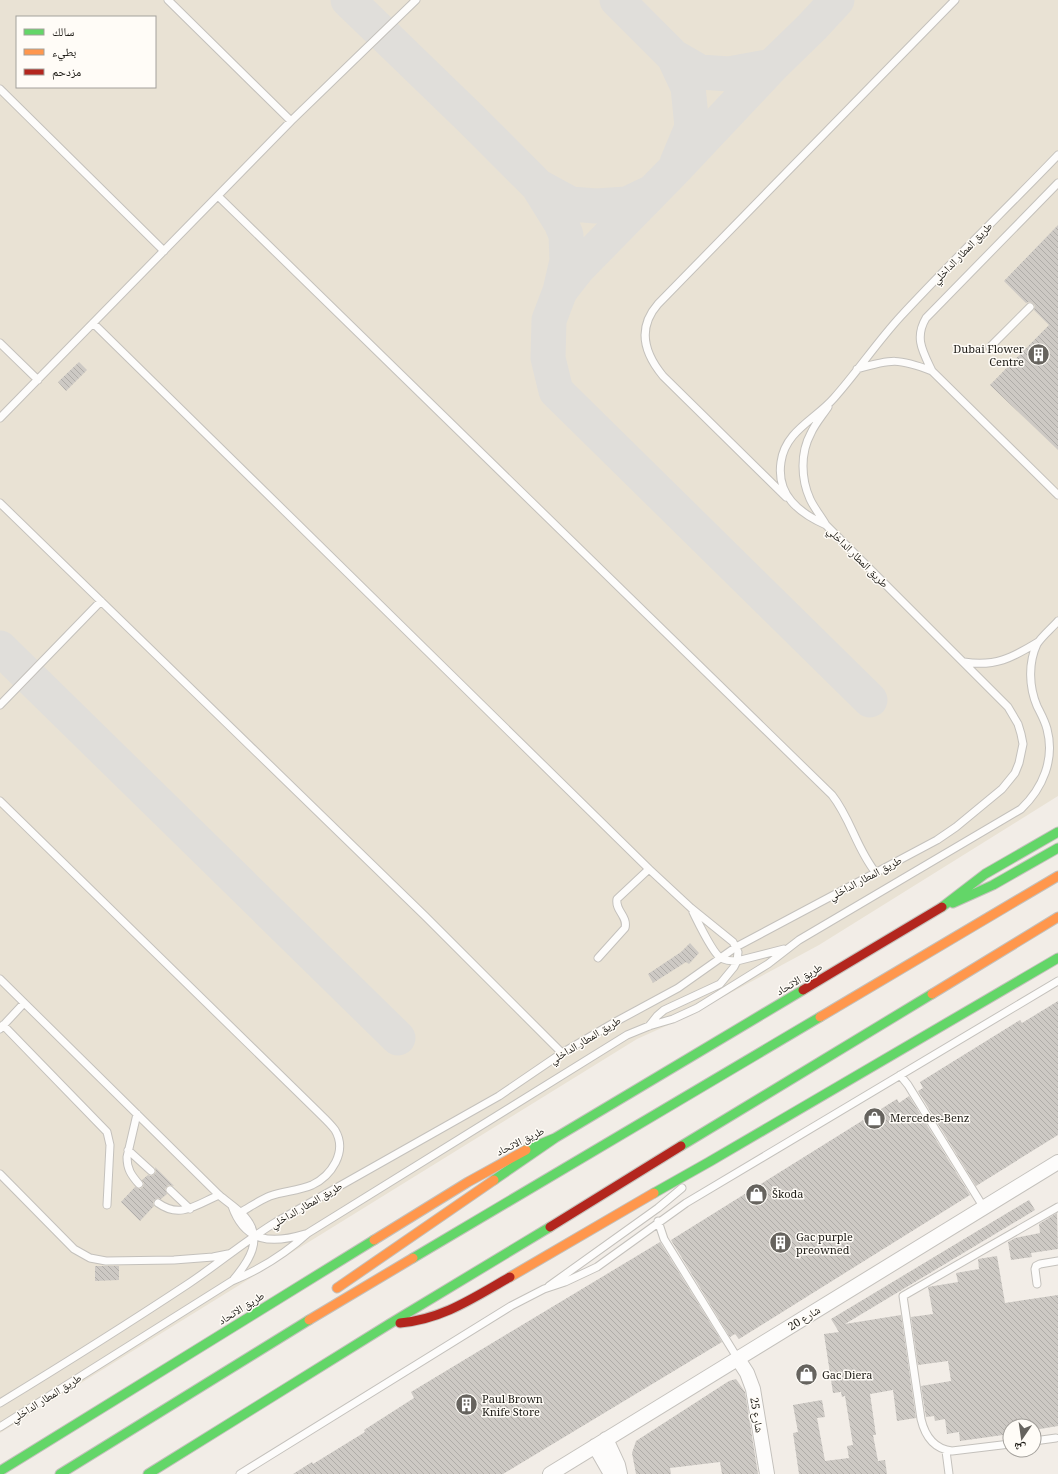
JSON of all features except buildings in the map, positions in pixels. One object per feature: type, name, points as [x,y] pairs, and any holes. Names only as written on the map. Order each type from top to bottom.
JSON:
[{"type":"main road","points":[[946,905],[960,892],[977,880],[1058,832]]},
{"type":"main road","name":"طريق الاتحاد","points":[[0,1471],[468,1182],[532,1147],[555,1138],[946,905],[968,898],[992,886],[1058,848]]},
{"type":"main road","points":[[60,1474],[302,1324],[1058,876]]},
{"type":"main road","points":[[148,1474],[391,1323],[1058,917]]},
{"type":"main road","points":[[391,1323],[417,1321],[450,1311],[1058,958]]},
{"type":"main road","points":[[302,1324],[325,1298],[342,1284],[555,1138]]},
{"type":"street","name":"شارع 20","points":[[550,1474],[1058,1162]]},
{"type":"street","name":"شارع 25","points":[[738,1359],[747,1373],[753,1389],[767,1474]]},
{"type":"street","points":[[600,1442],[611,1474]]},
{"type":"street","points":[[600,1442],[618,1465],[620,1474]]},
{"type":"lane","points":[[168,0],[291,121]]},
{"type":"lane","points":[[0,418],[291,121],[416,0]]},
{"type":"lane","points":[[792,503],[663,376],[652,361],[647,348],[645,330],[646,322],[658,304],[956,0]]},
{"type":"lane","points":[[0,89],[164,251]]},
{"type":"lane","name":"طريق المطار الداخلي","points":[[0,1403],[96,1345],[211,1269],[254,1235],[499,1096],[562,1053],[678,988],[736,947],[937,840],[969,817],[1002,789],[1020,763],[1023,744],[1014,715],[1008,707],[826,525],[802,512],[792,503],[784,490],[781,476],[781,462],[785,448],[793,435],[833,399],[901,316],[1058,155]]},
{"type":"lane","points":[[1058,183],[926,318],[920,330],[921,344],[932,371],[1058,495]]},
{"type":"lane","points":[[218,196],[832,794],[841,806],[861,852],[876,873]]},
{"type":"lane","points":[[990,347],[1030,307]]},
{"type":"lane","points":[[94,323],[649,869],[690,908],[728,938],[736,947],[738,952],[737,961],[730,973],[720,984],[664,1010],[649,1026]]},
{"type":"lane","points":[[0,343],[38,380]]},
{"type":"lane","points":[[857,369],[879,362],[898,360],[932,371]]},
{"type":"lane","points":[[826,525],[810,499],[804,483],[803,466],[804,449],[810,433],[833,399]]},
{"type":"lane","points":[[0,503],[420,911],[562,1053]]},
{"type":"lane","points":[[0,705],[101,601]]},
{"type":"lane","name":"طريق المطار الداخلي","points":[[0,1428],[232,1281],[249,1273],[288,1249],[308,1233],[627,1035],[649,1026],[673,1019],[696,1008],[768,964],[799,940],[1012,815],[1029,801],[1039,787],[1046,772],[1049,750],[1047,728],[1031,686],[1032,663],[1038,642],[1058,621]]},
{"type":"lane","points":[[963,662],[984,664],[1006,661],[1038,642]]},
{"type":"lane","points":[[0,801],[335,1130],[339,1139],[340,1148],[337,1160],[331,1170],[322,1179],[305,1187],[272,1196],[241,1212]]},
{"type":"lane","points":[[598,958],[625,928],[626,921],[618,908],[617,899],[649,869]]},
{"type":"lane","points":[[690,908],[720,958],[730,961],[737,961],[786,949]]},
{"type":"lane","points":[[0,980],[219,1195],[241,1212],[250,1223],[254,1235],[250,1257],[232,1281]]},
{"type":"lane","points":[[544,1289],[565,1282],[596,1267],[658,1221],[686,1203],[1058,981]]},
{"type":"lane","points":[[24,1003],[2,1027],[107,1132],[110,1145],[107,1205]]},
{"type":"lane","points":[[900,1075],[908,1085],[984,1208]]},
{"type":"lane","points":[[136,1114],[128,1150],[127,1164],[129,1171],[139,1184]]},
{"type":"lane","points":[[128,1150],[151,1171]]},
{"type":"lane","points":[[240,1474],[511,1306],[544,1289],[658,1208],[677,1193],[709,1162]]},
{"type":"lane","points":[[0,1174],[74,1249],[90,1258],[106,1261],[174,1260],[231,1254]]},
{"type":"lane","points":[[170,1190],[190,1208]]},
{"type":"lane","points":[[158,1203],[169,1210],[183,1211],[219,1195]]},
{"type":"lane","points":[[232,1206],[234,1214],[242,1226],[254,1235],[273,1240],[284,1240],[308,1233]]},
{"type":"lane","points":[[1002,1445],[958,1451],[946,1451],[933,1444],[928,1438],[923,1425],[903,1296],[1058,1207]]},
{"type":"lane","points":[[658,1221],[664,1239],[738,1359]]},
{"type":"lane","points":[[1037,1284],[1036,1266],[1058,1261]]},
{"type":"lane","points":[[1042,1440],[1056,1438]]},
{"type":"lane","points":[[946,1451],[949,1474]]},
{"type":"shaded area","points":[[0,0],[1058,0],[1058,796],[819,945],[686,1017],[637,1039],[0,1433]]},
{"type":"taxiway","points":[[348,0],[538,186],[561,223],[566,235],[567,261],[560,291],[549,320],[548,358],[556,391],[870,700]]},
{"type":"taxiway","points":[[617,0],[674,57],[688,87],[692,127],[677,163]]},
{"type":"taxiway","points":[[560,291],[578,268],[837,0]]},
{"type":"taxiway","points":[[674,57],[700,72],[729,74],[772,66]]},
{"type":"taxiway","points":[[538,186],[571,204],[596,206],[627,204],[650,193]]},
{"type":"taxiway","points":[[0,648],[398,1038]]},
{"type":"traffic: fast","points":[[942,907],[985,874],[1058,832]]},
{"type":"traffic: fast","points":[[953,903],[993,885],[1058,848]]},
{"type":"traffic: fast","points":[[709,1162],[1058,958]]},
{"type":"traffic: fast","points":[[526,1150],[555,1138],[803,990]]},
{"type":"traffic: fast","points":[[681,1146],[932,994]]},
{"type":"traffic: fast","points":[[413,1258],[820,1017]]},
{"type":"traffic: fast","points":[[494,1180],[555,1138]]},
{"type":"traffic: fast","points":[[654,1193],[709,1162]]},
{"type":"traffic: fast","points":[[148,1474],[391,1323],[550,1227]]},
{"type":"traffic: fast","points":[[0,1471],[374,1240]]},
{"type":"traffic: fast","points":[[60,1474],[309,1320]]},
{"type":"traffic: slow","points":[[820,1017],[1058,876]]},
{"type":"traffic: slow","points":[[932,994],[1058,917]]},
{"type":"traffic: slow","points":[[374,1240],[468,1182],[526,1150]]},
{"type":"traffic: slow","points":[[337,1288],[494,1180]]},
{"type":"traffic: slow","points":[[510,1277],[654,1193]]},
{"type":"traffic: slow","points":[[309,1320],[413,1258]]},
{"type":"traffic: jam","points":[[803,990],[942,907]]},
{"type":"traffic: jam","points":[[550,1227],[681,1146]]},
{"type":"traffic: jam","points":[[400,1323],[416,1321],[444,1312],[470,1300],[510,1277]]},
{"type":"place","name":"Dubai Flower Centre","points":[[1039,355]]},
{"type":"place","name":"Mercedes-Benz","points":[[874,1118]]},
{"type":"place","name":"Škoda","points":[[756,1194]]},
{"type":"place","name":"Gac purple preowned","points":[[780,1243]]},
{"type":"place","name":"Gac Diera","points":[[807,1375]]},
{"type":"place","name":"Paul Brown Knife Store","points":[[467,1405]]}]
